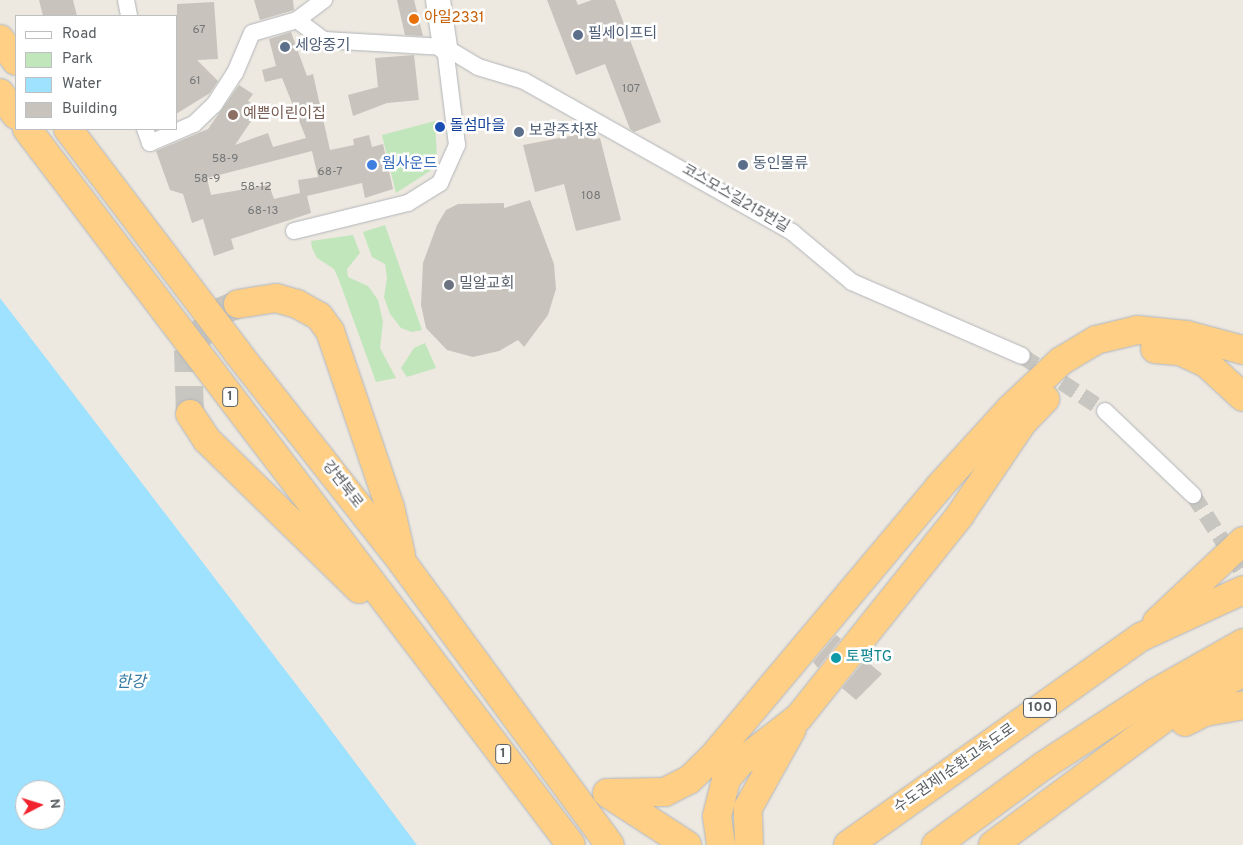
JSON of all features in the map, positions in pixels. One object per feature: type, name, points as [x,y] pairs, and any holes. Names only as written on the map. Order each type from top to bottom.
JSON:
[{"type":"highway","points":[[0,40],[15,60]]},
{"type":"highway","points":[[0,93],[15,114]]},
{"type":"highway","name":"1","points":[[28,130],[572,845]]},
{"type":"highway","name":"강변북로","points":[[69,130],[237,352],[402,562],[610,845]]},
{"type":"highway","points":[[238,304],[276,298],[297,304],[318,316],[330,331],[390,507],[402,562]]},
{"type":"highway","points":[[607,793],[664,792],[689,780],[712,758],[939,487],[1010,409],[1062,361],[1096,340],[1136,330],[1187,335],[1243,350]]},
{"type":"highway","points":[[749,845],[748,808],[754,791],[799,717],[960,515],[1023,422],[1074,374],[1108,355],[1140,348],[1180,351],[1206,363],[1243,397]]},
{"type":"highway","points":[[190,414],[228,461],[434,664]]},
{"type":"highway","points":[[1141,637],[1243,541]]},
{"type":"highway","name":"수도권제1순환고속도로","points":[[848,845],[1141,637],[1243,590]]},
{"type":"highway","points":[[936,845],[1043,766],[1155,694],[1243,643]]},
{"type":"highway","points":[[993,845],[1170,714],[1243,672]]},
{"type":"highway","points":[[1050,801],[1179,724],[1205,712],[1243,705]]},
{"type":"highway","points":[[721,845],[717,816],[726,779],[741,762],[799,717]]},
{"type":"highway","points":[[555,772],[607,793],[687,845]]},
{"type":"street","points":[[126,0],[129,15]]},
{"type":"street","points":[[145,130],[150,143],[194,124],[214,104],[235,73],[252,33],[297,20],[324,0]]},
{"type":"street","points":[[294,231],[408,203],[440,183],[457,145],[438,0]]},
{"type":"street","name":"코스모스길215번길","points":[[297,20],[324,40],[445,47],[478,67],[524,81],[581,116],[693,173],[792,232],[852,282],[1022,356]]},
{"type":"street","points":[[1105,410],[1193,495]]},
{"type":"green space","points":[[435,121],[437,160],[430,171],[396,193],[382,135]]},
{"type":"green space","points":[[385,225],[422,330],[412,332],[401,328],[390,314],[384,297],[387,278],[385,264],[372,257],[363,232]]},
{"type":"green space","points":[[353,235],[360,253],[347,269],[348,277],[368,286],[378,300],[383,322],[380,348],[396,378],[376,382],[334,269],[317,258],[312,248],[311,241]]},
{"type":"green space","points":[[425,343],[436,368],[407,377],[401,368],[414,348]]},
{"type":"water","name":"한강","points":[[0,298],[315,709],[417,845],[0,845]]},
{"type":"building","points":[[39,0],[73,0],[77,15],[43,15]]},
{"type":"building","points":[[254,0],[293,0],[294,10],[260,20]]},
{"type":"building","points":[[397,0],[414,0],[423,36],[405,35]]},
{"type":"building","points":[[547,0],[576,0],[578,5],[592,0],[615,0],[661,122],[634,132],[630,129],[605,64],[576,75]]},
{"type":"building","points":[[214,2],[218,59],[197,60],[218,81],[210,93],[178,113],[178,15],[177,4]]},
{"type":"building","points":[[291,32],[307,76],[313,74],[330,150],[354,145],[353,139],[369,135],[372,147],[383,144],[393,189],[365,198],[362,183],[307,196],[311,213],[231,239],[234,249],[214,256],[203,219],[192,223],[183,194],[170,190],[156,151],[208,129],[239,85],[253,94],[248,101],[260,108],[235,145],[268,133],[273,147],[306,138],[282,78],[265,82],[262,70],[276,66],[269,39]],"holes":[[[312,151],[318,177],[298,180],[300,193],[274,199],[269,185],[211,195],[207,178]]]},
{"type":"building","points":[[414,55],[419,100],[387,103],[353,116],[348,95],[378,87],[375,58]]},
{"type":"building","points":[[591,132],[593,140],[600,138],[621,220],[576,231],[564,184],[535,192],[523,145]]},
{"type":"building","points":[[530,200],[554,264],[556,289],[548,315],[524,347],[518,340],[499,351],[473,357],[447,350],[426,328],[421,305],[423,263],[437,225],[446,210],[458,204],[504,203],[504,208]]},
{"type":"building","points":[[836,635],[841,639],[818,668],[813,662]]},
{"type":"building","points":[[865,660],[882,674],[856,700],[842,688]]},
{"type":"tunnel","points":[[190,414],[188,350],[217,313],[238,304]]},
{"type":"tunnel","points":[[1022,356],[1105,411]]},
{"type":"tunnel","points":[[1193,495],[1243,573]]},
{"type":"place","name":"아일2331","points":[[414,19]]},
{"type":"place","name":"필세이프티","points":[[578,35]]},
{"type":"place","name":"세앙중기","points":[[285,47]]},
{"type":"place","name":"예쁜이린이집","points":[[233,115]]},
{"type":"place","name":"돌섬마을","points":[[440,127]]},
{"type":"place","name":"보광주차장","points":[[519,132]]},
{"type":"place","name":"웜사운드","points":[[372,165]]},
{"type":"place","name":"동인물류","points":[[743,165]]},
{"type":"place","name":"밀알교회","points":[[449,285]]},
{"type":"place","name":"토평TG","points":[[836,658]]}]
